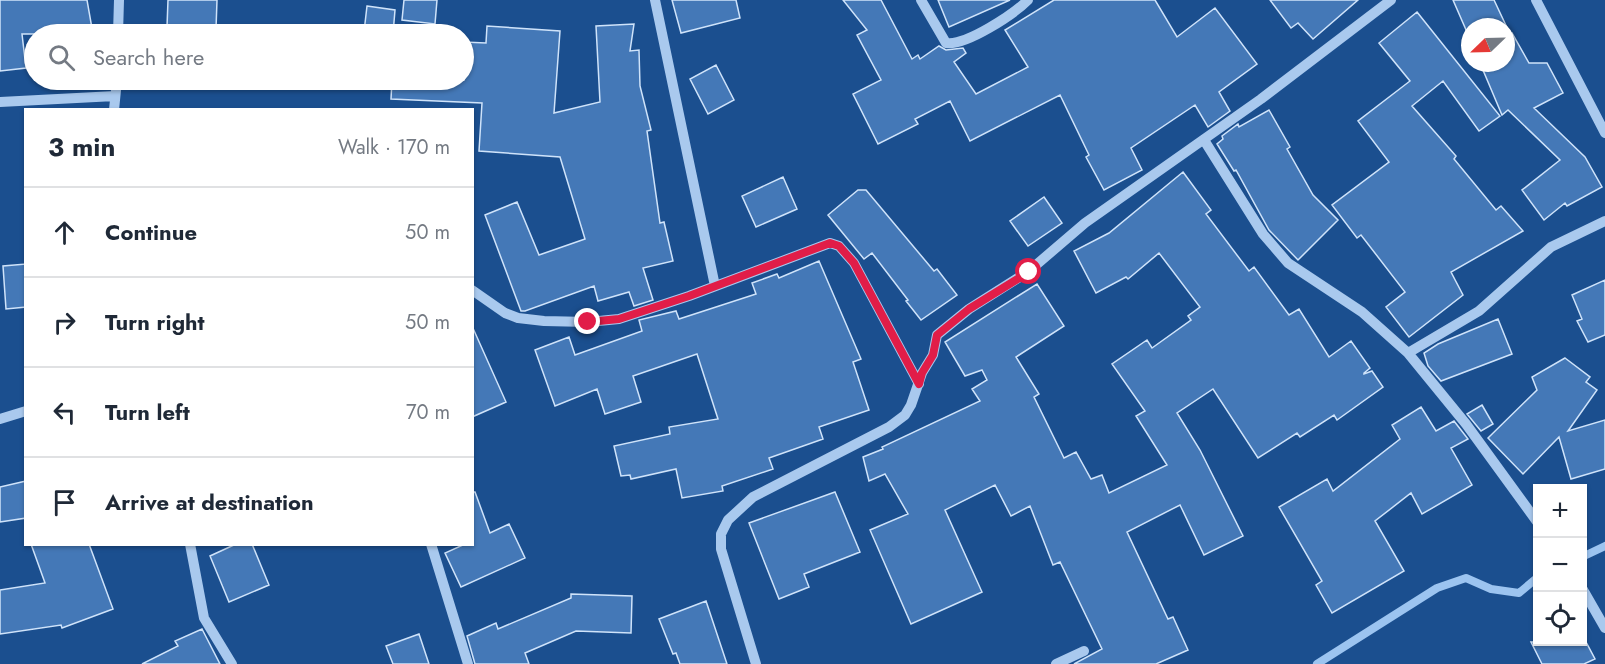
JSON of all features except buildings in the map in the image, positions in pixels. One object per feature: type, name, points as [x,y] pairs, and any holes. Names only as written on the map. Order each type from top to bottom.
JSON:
[{"type":"street","points":[[118,24],[119,0]]},
{"type":"street","points":[[655,0],[715,286]]},
{"type":"street","points":[[921,0],[946,43],[952,44],[982,31],[1021,8],[1028,0]]},
{"type":"street","points":[[756,664],[721,549],[721,534],[729,520],[753,497],[889,427],[905,415],[911,405],[922,373],[933,355],[937,335],[969,309],[1029,272],[1085,223],[1204,140],[1391,0]]},
{"type":"street","points":[[1536,0],[1605,133]]},
{"type":"street","points":[[114,108],[116,90]]},
{"type":"street","points":[[0,102],[116,96]]},
{"type":"street","points":[[1204,140],[1263,234],[1288,263],[1362,312],[1408,353],[1466,424],[1533,516]]},
{"type":"street","points":[[1408,353],[1479,311],[1551,247],[1605,221]]},
{"type":"street","points":[[474,291],[505,313],[518,318],[588,322],[619,319],[830,243],[839,246],[854,263],[919,384]]},
{"type":"street","points":[[0,419],[24,412]]},
{"type":"street","points":[[190,546],[204,618],[232,664]]},
{"type":"street","points":[[432,546],[468,664]]},
{"type":"street","points":[[1584,592],[1605,628]]},
{"type":"street","points":[[1056,664],[1084,651]]},
{"type":"waterway","points":[[1587,555],[1605,546]]},
{"type":"waterway","points":[[1317,664],[1437,588],[1466,578],[1491,589],[1519,593],[1533,581]]},
{"type":"route","points":[[588,322],[619,319],[689,296],[830,243],[839,246],[854,263],[919,384],[922,373],[933,355],[937,335],[969,309],[1029,272]]}]
